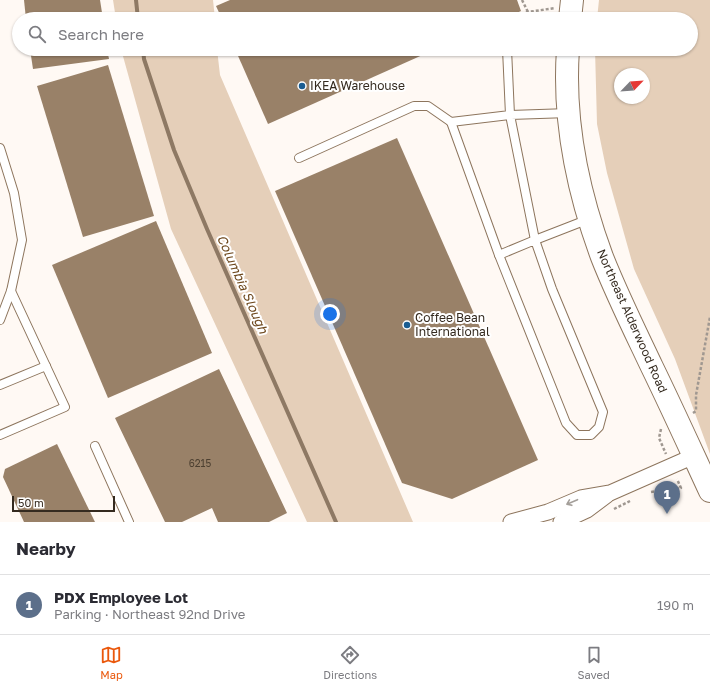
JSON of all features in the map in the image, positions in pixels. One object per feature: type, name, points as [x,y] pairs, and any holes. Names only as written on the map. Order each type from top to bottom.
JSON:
[{"type":"street","name":"Northeast Alderwood Road","points":[[568,56],[570,113],[580,182],[590,218],[612,280],[710,491]]},
{"type":"street","points":[[561,522],[587,510],[610,493],[694,456]]},
{"type":"street","points":[[511,522],[548,512],[582,498],[610,493]]},
{"type":"lane","points":[[299,158],[414,106],[428,106],[451,122],[499,255],[566,423],[577,435],[591,435],[599,427],[603,412],[552,289],[535,240],[510,115],[507,56]]},
{"type":"lane","points":[[451,122],[510,115],[570,113]]},
{"type":"lane","points":[[0,148],[14,193],[22,240],[11,291],[0,320]]},
{"type":"lane","points":[[499,255],[590,218]]},
{"type":"lane","points":[[0,435],[65,407],[11,291]]},
{"type":"lane","points":[[0,385],[46,366]]},
{"type":"lane","points":[[95,446],[129,522]]},
{"type":"path","points":[[522,0],[528,12],[571,8]]},
{"type":"path","points":[[696,411],[696,395],[710,317]]},
{"type":"path","points":[[646,494],[660,489],[681,488]]},
{"type":"path","points":[[611,510],[636,499]]},
{"type":"shaded area","points":[[113,0],[213,0],[214,12],[115,12]]},
{"type":"shaded area","points":[[599,0],[710,0],[710,454],[675,359],[634,269],[607,173],[597,124],[595,56],[698,56],[698,12],[598,12]]},
{"type":"shaded area","points":[[123,56],[218,56],[220,75],[413,522],[307,522],[171,229]]},
{"type":"building","points":[[24,0],[100,0],[102,12],[25,12]]},
{"type":"building","points":[[230,0],[517,0],[521,11],[219,12],[216,6]]},
{"type":"building","points":[[31,56],[108,56],[109,59],[33,69]]},
{"type":"building","name":"IKEA Warehouse","points":[[238,56],[420,56],[268,124]]},
{"type":"building","points":[[108,65],[154,216],[83,237],[37,86]]},
{"type":"building","name":"Coffee Bean International","points":[[397,138],[538,460],[452,499],[402,483],[275,191]]},
{"type":"building","points":[[156,221],[212,353],[108,398],[52,265]]},
{"type":"building","points":[[219,369],[287,513],[269,522],[218,522],[212,508],[182,522],[165,522],[115,418]]},
{"type":"building","points":[[57,444],[95,522],[24,522],[3,477],[5,469]]},
{"type":"waterway","name":"Columbia Slough","points":[[136,0],[137,12]]},
{"type":"waterway","name":"Columbia Slough","points":[[144,56],[174,150],[207,229],[336,522]]},
{"type":"place","name":"IKEA Warehouse","points":[[302,86]]},
{"type":"place","name":"Coffee Bean International","points":[[407,325]]},
{"type":"place","name":"PDX Employee Lot","points":[[667,514]]}]
